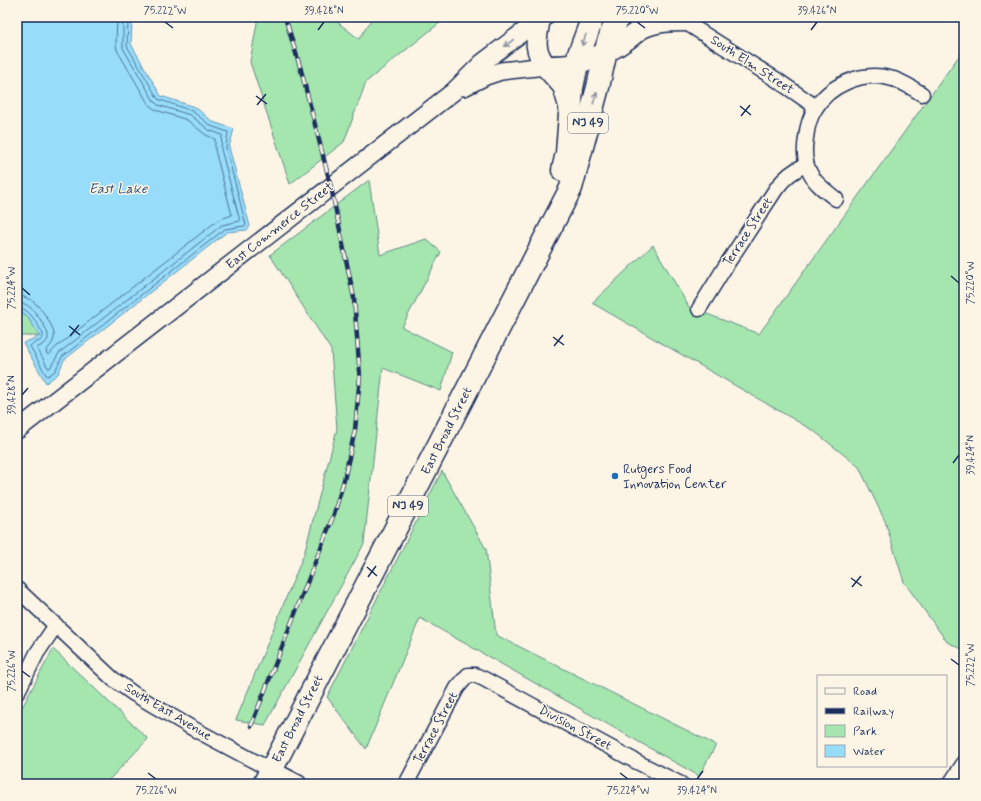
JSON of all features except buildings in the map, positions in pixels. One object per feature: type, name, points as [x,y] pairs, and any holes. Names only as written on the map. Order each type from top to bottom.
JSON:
[{"type":"highway","name":"East Broad Street","points":[[268,777],[571,188],[576,119],[572,88],[582,47],[593,17]]},
{"type":"highway","name":"East Broad Street","points":[[576,119],[598,87],[608,42],[618,17]]},
{"type":"highway","points":[[546,66],[564,86],[576,119]]},
{"type":"main road","points":[[542,18],[536,46],[541,59],[546,66],[577,64],[606,52],[624,41],[651,17]]},
{"type":"street","name":"East Commerce Street","points":[[17,430],[453,92],[482,64],[542,18]]},
{"type":"street","points":[[624,41],[654,26],[684,20]]},
{"type":"street","name":"South Elm Street","points":[[684,20],[816,107]]},
{"type":"street","points":[[453,92],[486,76],[501,71],[546,66]]},
{"type":"street","points":[[836,199],[818,184],[806,165],[804,155],[805,145],[809,122],[816,107],[826,95],[848,81],[873,76],[888,77],[922,94]]},
{"type":"street","name":"Terrace Street","points":[[699,309],[776,189],[783,180],[796,169],[806,165]]},
{"type":"street","name":"South East Avenue","points":[[17,589],[113,679],[134,694],[192,728],[268,777],[298,784]]},
{"type":"street","points":[[17,693],[37,653],[56,625]]},
{"type":"street","name":"Terrace Street","points":[[406,784],[457,688],[468,675]]},
{"type":"street","name":"Division Street","points":[[468,675],[475,675],[484,679],[637,762],[681,784]]},
{"type":"street","points":[[950,784],[964,763]]},
{"type":"green space","points":[[258,17],[331,17],[359,39],[373,17],[447,17],[366,82],[344,142],[290,184],[250,62]]},
{"type":"green space","points":[[964,49],[964,650],[947,642],[904,582],[885,521],[859,467],[814,431],[592,303],[653,245],[689,307],[759,334]]},
{"type":"green space","points":[[369,180],[380,255],[426,239],[441,252],[402,327],[452,352],[441,391],[383,368],[364,544],[265,725],[236,720],[304,554],[337,429],[331,350],[270,255]]},
{"type":"green space","points":[[17,310],[26,315],[40,336],[17,336]]},
{"type":"green space","points":[[442,471],[486,549],[496,635],[716,745],[699,776],[420,618],[366,749],[327,697]]},
{"type":"green space","points":[[53,649],[148,739],[105,784],[17,784],[17,717]]},
{"type":"water","name":"East Lake","points":[[17,17],[135,17],[132,22],[131,44],[161,96],[195,107],[213,122],[234,129],[229,147],[250,226],[247,230],[227,232],[64,360],[58,374],[46,383],[23,343],[40,336],[26,315],[17,310]]},
{"type":"railway","points":[[251,726],[334,514],[344,480],[355,430],[360,376],[354,298],[331,187],[301,70],[285,17]]},
{"type":"railway","points":[[959,17],[964,21]]},
{"type":"place","name":"Rutgers Food Innovation Center","points":[[615,476]]}]
